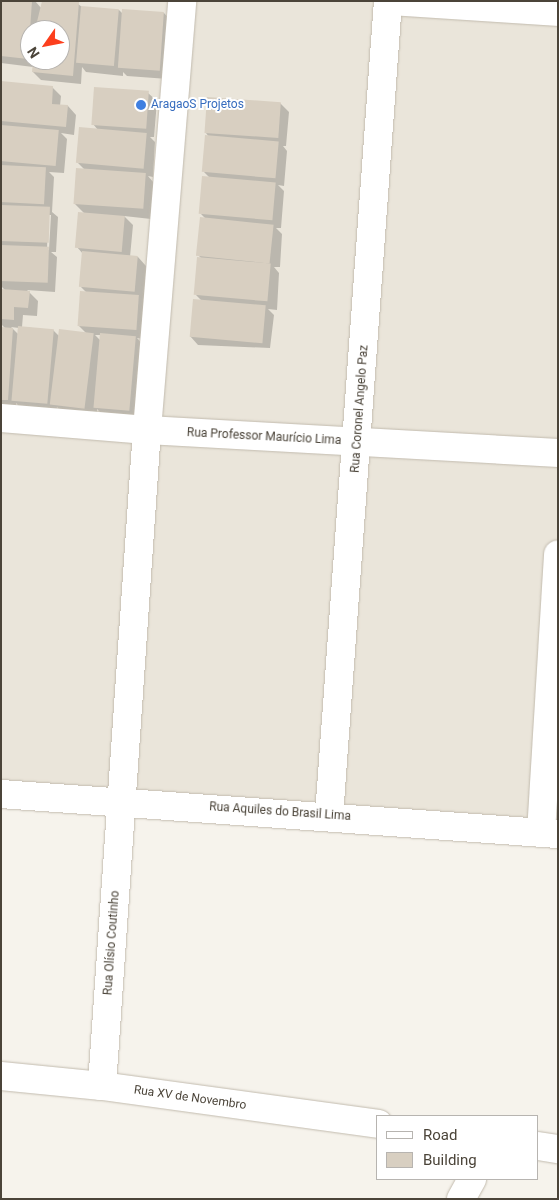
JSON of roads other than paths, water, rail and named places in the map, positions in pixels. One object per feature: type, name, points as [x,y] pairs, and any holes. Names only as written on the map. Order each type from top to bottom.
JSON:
[{"type":"street","name":"Rua Olísio Coutinho","points":[[102,1086],[147,430],[182,1]]},
{"type":"street","points":[[389,1],[558,12]]},
{"type":"street","name":"Rua Coronel Angelo Paz","points":[[329,816],[389,1]]},
{"type":"street","name":"Rua Professor Maurício Lima","points":[[1,418],[147,430],[558,453]]},
{"type":"street","points":[[549,834],[558,555]]},
{"type":"street","name":"Rua Aquiles do Brasil Lima","points":[[1,794],[329,816],[549,834]]},
{"type":"street","name":"Rua XV de Novembro","points":[[1,1076],[102,1086],[376,1124]]},
{"type":"street","points":[[539,1146],[558,1149]]},
{"type":"street","points":[[461,1199],[471,1180]]},
{"type":"place","name":"AragaoS Projetos","points":[[141,105]]}]
